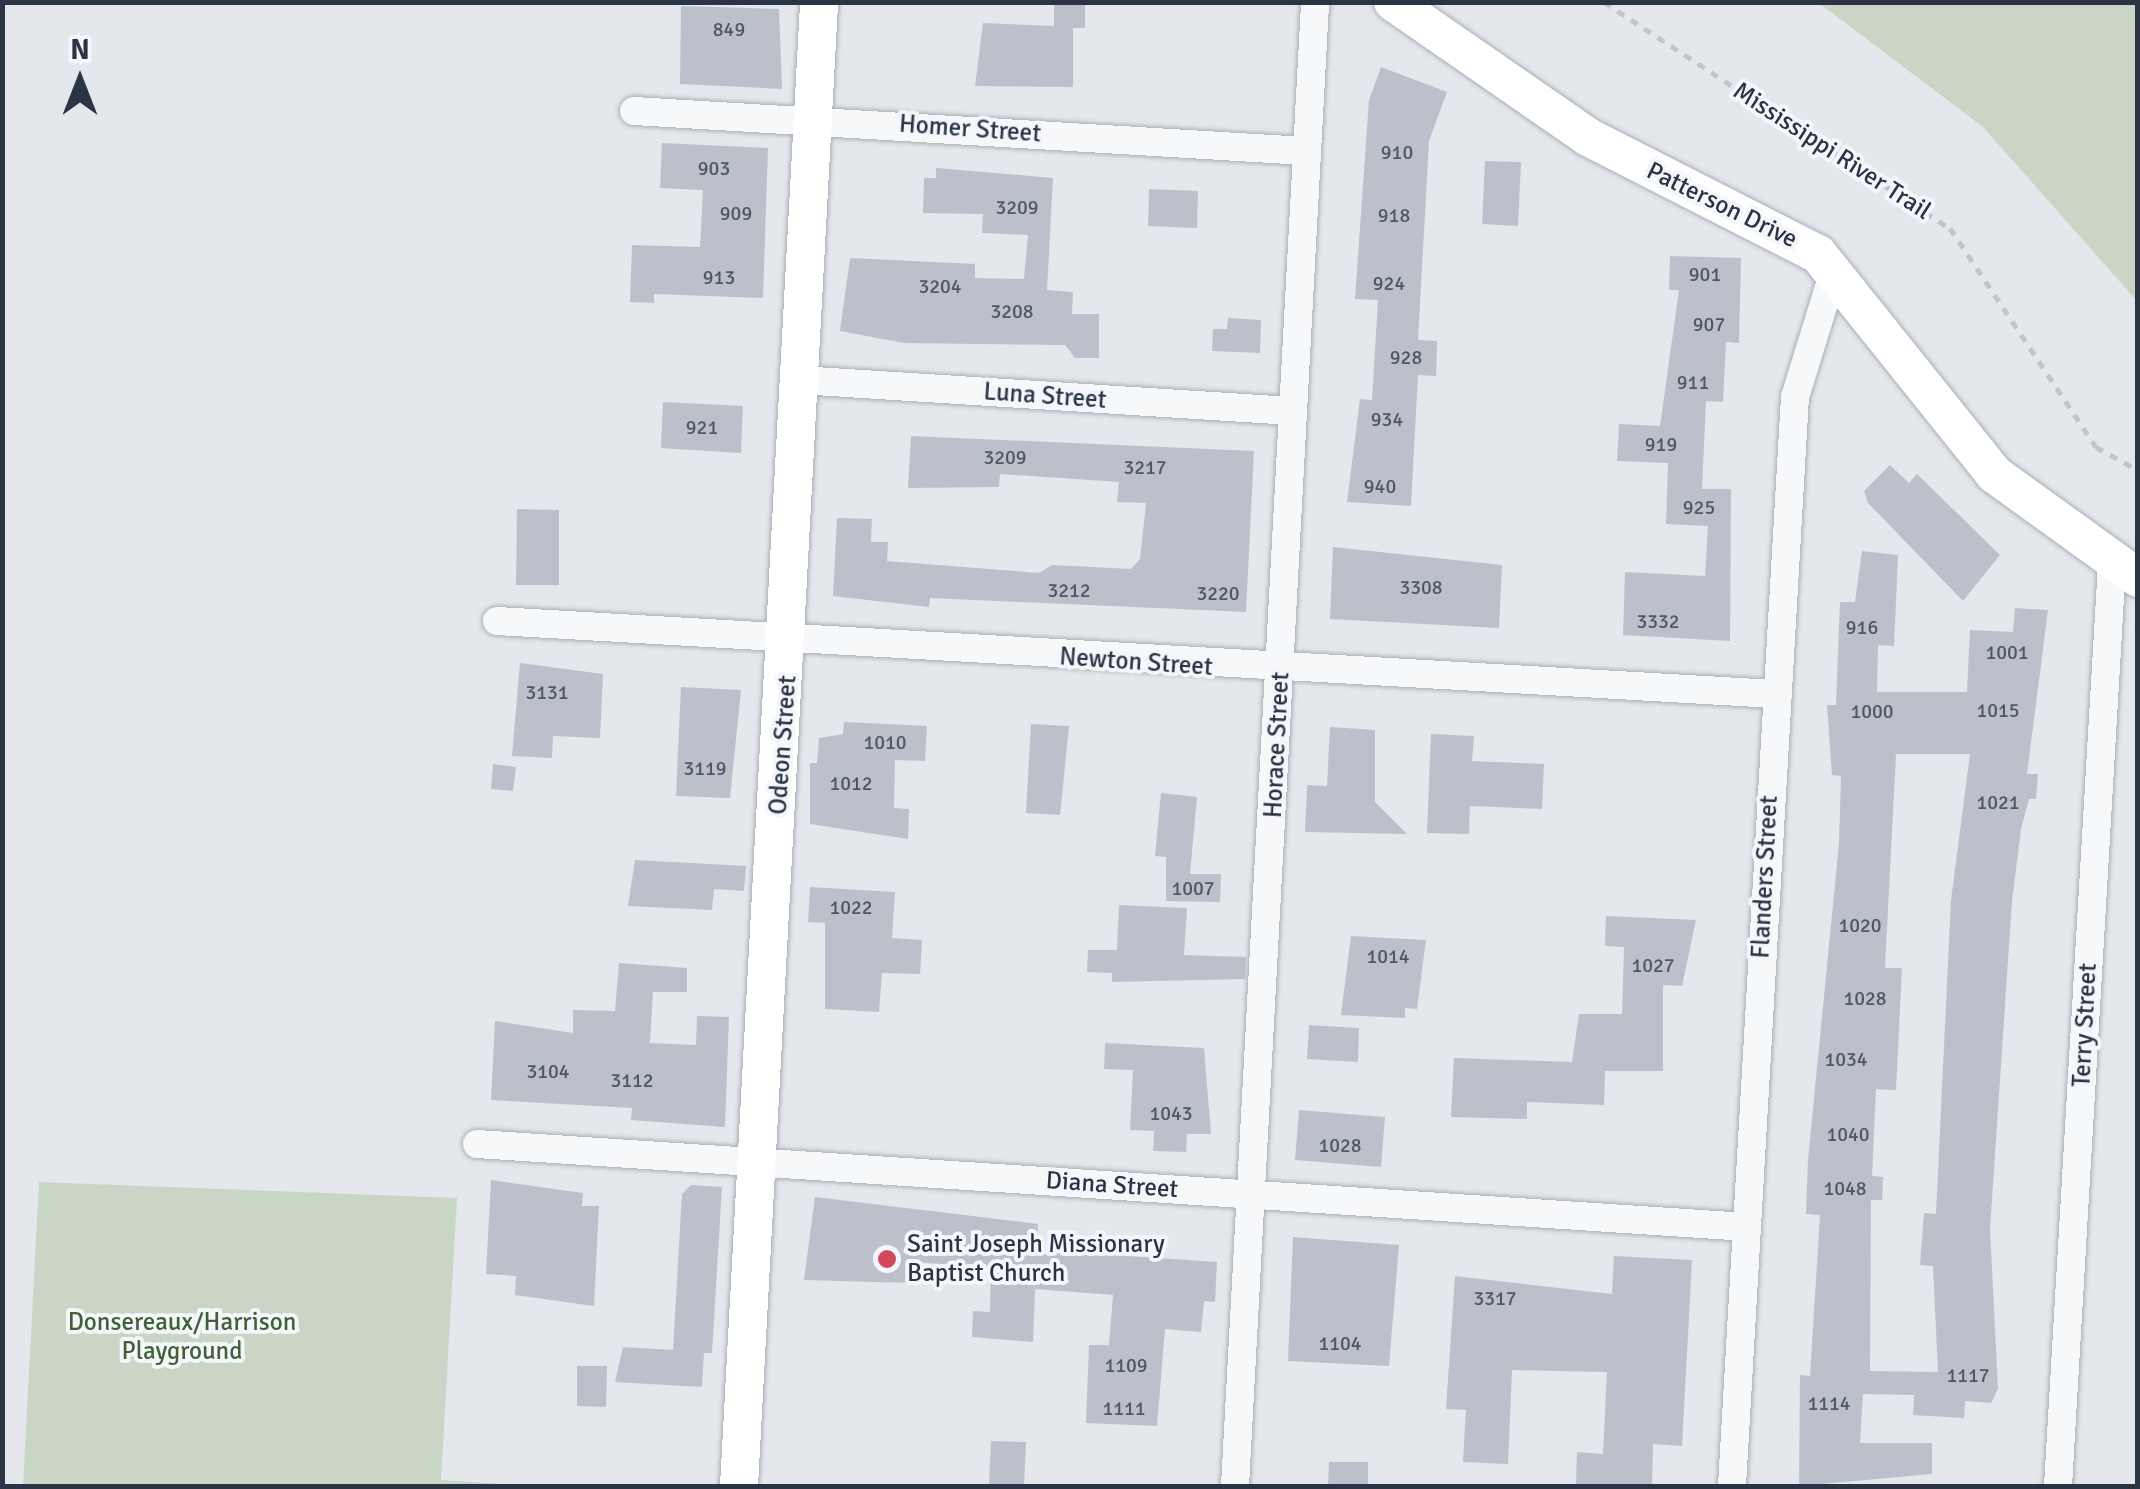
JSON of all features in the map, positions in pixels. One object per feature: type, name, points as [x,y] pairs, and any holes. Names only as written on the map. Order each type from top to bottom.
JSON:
[{"type":"street","name":"Odeon Street","points":[[739,1486],[790,639],[819,2]]},
{"type":"street","name":"Horace Street","points":[[1235,1486],[1282,671],[1291,411],[1315,2]]},
{"type":"street","name":"Patterson Drive","points":[[1393,2],[1492,79],[1682,187],[1786,234],[1833,274],[1994,474],[2125,571]]},
{"type":"street","name":"Homer Street","points":[[634,110],[1306,151]]},
{"type":"street","name":"Flanders Street","points":[[1732,1486],[1794,397],[1833,274]]},
{"type":"street","name":"Luna Street","points":[[799,380],[1291,411]]},
{"type":"street","name":"Terry Street","points":[[2058,1486],[2125,571]]},
{"type":"street","name":"Newton Street","points":[[497,621],[1282,671],[1775,694]]},
{"type":"street","name":"Diana Street","points":[[478,1144],[1746,1227]]},
{"type":"path","name":"Mississippi River Trail","points":[[1604,2],[1950,228],[2096,447],[2138,470]]},
{"type":"green space","points":[[1819,3],[2137,3],[2137,301],[1983,127]]},
{"type":"green space","name":"Donsereaux/Harrison Playground","points":[[39,1182],[457,1198],[441,1480],[534,1486],[23,1486]]},
{"type":"building","points":[[1054,4],[1085,4],[1085,28],[1073,28],[1073,87],[975,86],[983,23],[1054,26]]},
{"type":"building","points":[[681,6],[779,9],[782,89],[680,84]]},
{"type":"building","points":[[1381,67],[1447,92],[1429,141],[1418,340],[1437,341],[1436,376],[1418,375],[1411,506],[1347,502],[1360,399],[1372,400],[1378,300],[1355,299],[1369,100]]},
{"type":"building","points":[[662,143],[768,148],[763,298],[654,294],[654,303],[630,302],[632,245],[700,247],[703,190],[660,188]]},
{"type":"building","points":[[1485,161],[1521,162],[1518,226],[1482,224]]},
{"type":"building","points":[[936,168],[1053,178],[1047,290],[1073,292],[1072,314],[1099,314],[1099,358],[1075,358],[1065,345],[904,343],[840,331],[850,258],[975,264],[975,278],[1024,279],[1028,235],[982,233],[983,214],[923,213],[924,178],[936,178]]},
{"type":"building","points":[[1149,189],[1198,191],[1197,228],[1148,226]]},
{"type":"building","points":[[1670,256],[1741,258],[1739,343],[1726,342],[1723,402],[1706,401],[1702,489],[1731,489],[1730,641],[1623,635],[1625,572],[1705,576],[1708,526],[1666,524],[1668,463],[1617,461],[1619,424],[1660,426],[1679,290],[1669,290]]},
{"type":"building","points":[[1228,318],[1261,320],[1260,353],[1212,351],[1213,329],[1227,329]]},
{"type":"building","points":[[663,402],[743,406],[741,453],[661,448]]},
{"type":"building","points":[[911,436],[1254,451],[1246,612],[930,598],[929,607],[833,596],[837,518],[872,519],[871,542],[888,542],[887,561],[1039,573],[1052,565],[1131,569],[1140,559],[1146,503],[1117,502],[1119,482],[1000,474],[999,487],[908,488]]},
{"type":"building","points":[[1890,465],[1909,483],[1917,474],[2000,555],[1963,601],[1868,503],[1864,491]]},
{"type":"building","points":[[517,509],[559,510],[559,585],[516,585]]},
{"type":"building","points":[[1333,547],[1502,565],[1499,628],[1330,619]]},
{"type":"building","points":[[1862,551],[1898,555],[1894,646],[1878,645],[1877,692],[1967,692],[1970,630],[2013,632],[2015,608],[2048,610],[2027,774],[2038,774],[2036,799],[2029,799],[2021,829],[2012,901],[1990,1229],[1998,1389],[1991,1403],[1965,1401],[1964,1418],[1913,1415],[1914,1395],[1863,1394],[1860,1443],[1932,1443],[1932,1474],[1799,1486],[1800,1375],[1810,1376],[1820,1215],[1806,1214],[1808,1160],[1839,843],[1841,776],[1832,775],[1827,705],[1836,705],[1840,602],[1855,602]],"holes":[[[1896,754],[1970,754],[1951,900],[1936,1214],[1924,1213],[1920,1265],[1933,1266],[1938,1372],[1870,1371],[1871,1200],[1882,1200],[1883,1177],[1872,1176],[1876,1089],[1896,1090],[1902,968],[1885,968]]]},
{"type":"building","points":[[520,663],[603,674],[600,738],[553,736],[552,758],[512,756]]},
{"type":"building","points":[[681,687],[741,690],[730,798],[676,796]]},
{"type":"building","points":[[844,722],[927,726],[925,761],[895,760],[894,808],[909,809],[908,839],[810,824],[810,763],[817,763],[819,738],[843,734]]},
{"type":"building","points":[[1031,724],[1069,726],[1060,815],[1026,813]]},
{"type":"building","points":[[1330,727],[1375,730],[1375,802],[1407,834],[1305,832],[1307,785],[1327,786]]},
{"type":"building","points":[[1431,734],[1474,736],[1472,761],[1544,764],[1542,809],[1470,806],[1469,834],[1427,833]]},
{"type":"building","points":[[493,764],[516,767],[513,791],[491,789]]},
{"type":"building","points":[[1161,793],[1197,797],[1190,874],[1221,874],[1220,902],[1166,901],[1166,857],[1155,856]]},
{"type":"building","points":[[635,860],[746,866],[744,891],[714,889],[712,910],[628,906]]},
{"type":"building","points":[[810,887],[895,892],[892,938],[922,940],[920,974],[882,973],[879,1012],[825,1009],[825,923],[808,922]]},
{"type":"building","points":[[1119,905],[1187,908],[1184,955],[1246,957],[1245,979],[1112,982],[1112,973],[1087,972],[1088,950],[1117,950]]},
{"type":"building","points":[[1606,916],[1696,920],[1682,986],[1663,985],[1663,1071],[1605,1071],[1604,1105],[1527,1102],[1527,1119],[1451,1117],[1454,1058],[1572,1062],[1579,1014],[1622,1014],[1624,947],[1605,946]]},
{"type":"building","points":[[1351,936],[1426,940],[1417,1009],[1405,1008],[1405,1018],[1341,1015]]},
{"type":"building","points":[[619,963],[687,968],[687,992],[653,992],[650,1043],[696,1045],[697,1016],[729,1017],[725,1127],[631,1120],[632,1108],[491,1100],[495,1021],[573,1033],[573,1010],[615,1011]]},
{"type":"building","points":[[1309,1025],[1359,1028],[1358,1062],[1307,1059]]},
{"type":"building","points":[[1105,1043],[1204,1048],[1211,1134],[1187,1134],[1186,1152],[1153,1151],[1154,1131],[1130,1130],[1133,1070],[1104,1069]]},
{"type":"building","points":[[1299,1110],[1385,1117],[1381,1167],[1295,1160]]},
{"type":"building","points":[[491,1180],[583,1193],[582,1206],[599,1206],[594,1306],[515,1295],[516,1276],[486,1274]]},
{"type":"building","points":[[691,1185],[722,1187],[712,1353],[704,1353],[702,1387],[615,1382],[623,1347],[673,1350],[682,1194]]},
{"type":"building","points":[[815,1197],[1038,1224],[1037,1250],[1217,1262],[1215,1302],[1204,1301],[1201,1332],[1165,1329],[1157,1426],[1086,1423],[1089,1345],[1109,1345],[1113,1295],[1035,1289],[1033,1342],[972,1337],[973,1311],[990,1312],[991,1267],[912,1262],[911,1283],[804,1280]]},
{"type":"building","points":[[1293,1237],[1399,1245],[1389,1366],[1288,1361]]},
{"type":"building","points":[[1614,1256],[1692,1260],[1682,1446],[1653,1444],[1652,1486],[1576,1486],[1577,1452],[1603,1454],[1607,1372],[1512,1370],[1508,1464],[1463,1462],[1466,1410],[1446,1409],[1455,1276],[1612,1294]]},
{"type":"building","points":[[577,1366],[607,1366],[606,1407],[577,1406]]},
{"type":"building","points":[[991,1441],[1026,1442],[1024,1486],[989,1486]]},
{"type":"building","points":[[1329,1462],[1368,1462],[1368,1486],[1328,1486]]},
{"type":"place","name":"Saint Joseph Missionary Baptist Church","points":[[887,1259]]}]
